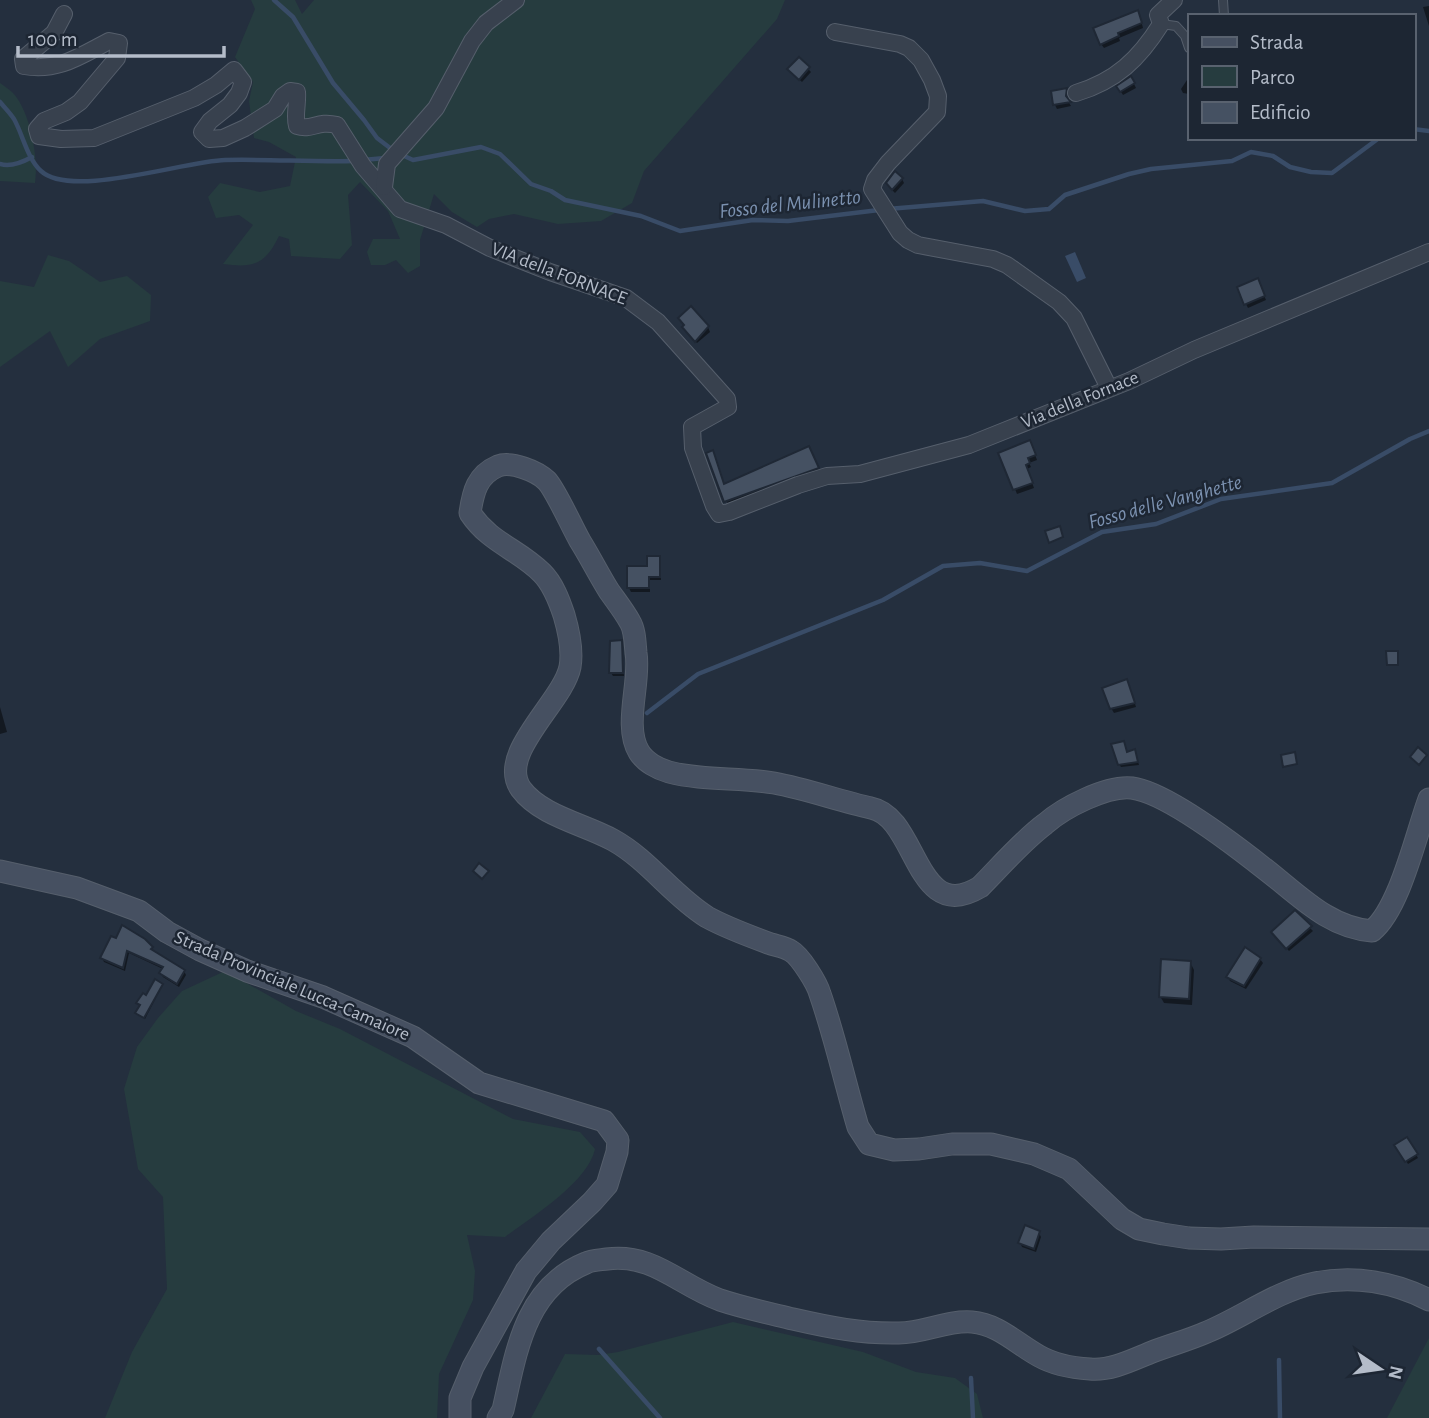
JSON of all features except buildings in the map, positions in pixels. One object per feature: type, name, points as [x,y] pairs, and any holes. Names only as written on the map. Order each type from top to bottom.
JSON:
[{"type":"main road","points":[[1429,799],[1395,898],[1382,923],[1372,931],[1355,930],[1334,922],[1307,904],[1256,861],[1166,800],[1130,788],[1116,789],[1081,801],[1045,823],[980,887],[968,894],[953,896],[936,889],[928,881],[898,829],[877,809],[775,783],[668,772],[650,764],[638,751],[634,736],[637,657],[632,624],[608,590],[546,480],[518,465],[502,465],[489,471],[472,494],[470,513],[477,524],[491,538],[514,551],[544,574],[557,596],[571,648],[570,669],[559,692],[519,753],[515,768],[516,779],[522,790],[539,805],[634,854],[707,917],[792,951],[820,991],[858,1127],[869,1144],[894,1150],[952,1144],[991,1144],[1034,1154],[1069,1169],[1122,1219],[1139,1229],[1189,1238],[1429,1239]]},
{"type":"main road","name":"Strada Provinciale Lucca-Camaiore","points":[[0,871],[77,888],[139,911],[167,932],[200,950],[247,971],[323,997],[413,1037],[479,1083],[604,1121],[618,1140],[607,1185],[551,1241],[526,1271],[473,1367],[460,1398],[460,1418]]},
{"type":"main road","points":[[498,1418],[503,1410],[518,1346],[530,1314],[537,1302],[556,1283],[589,1261],[622,1257],[653,1264],[717,1299],[842,1331],[899,1334],[921,1332],[953,1322],[974,1322],[1008,1335],[1043,1358],[1073,1368],[1094,1370],[1114,1367],[1207,1332],[1314,1283],[1345,1280],[1374,1282],[1404,1287],[1429,1300]]},
{"type":"street","points":[[384,187],[387,164],[436,108],[472,41],[486,23],[516,0]]},
{"type":"street","points":[[1076,93],[1094,87],[1122,71],[1146,48],[1161,24],[1158,15],[1174,0]]},
{"type":"street","name":"VIA della FORNACE","points":[[64,14],[54,33],[23,59],[24,66],[39,69],[57,67],[109,41],[119,43],[117,58],[80,102],[66,112],[44,121],[37,129],[39,136],[61,139],[94,138],[194,98],[234,70],[243,82],[239,93],[202,132],[209,139],[223,138],[245,128],[275,109],[283,96],[290,91],[297,92],[297,127],[305,129],[323,122],[337,125],[360,160],[400,209],[446,225],[490,248],[550,272],[626,298],[658,322],[726,399],[728,407],[692,427],[693,448],[719,513]]},
{"type":"street","points":[[835,32],[909,48],[920,60],[938,96],[937,112],[907,142],[875,180],[872,189],[900,233],[918,245],[993,259],[1007,265],[1059,302],[1074,318],[1109,388]]},
{"type":"street","name":"Via della Fornace","points":[[719,513],[729,512],[827,476],[860,474],[970,445],[1429,252]]},
{"type":"lane","points":[[1161,24],[1176,26],[1185,36],[1188,45]]},
{"type":"green space","points":[[251,0],[295,0],[302,14],[314,0],[785,0],[777,19],[644,171],[632,203],[601,221],[558,224],[514,214],[489,219],[477,227],[452,212],[434,194],[420,240],[420,266],[408,273],[396,260],[385,265],[371,265],[367,252],[373,239],[400,239],[388,211],[360,182],[348,195],[352,245],[340,259],[291,256],[289,239],[279,236],[269,253],[257,262],[250,265],[223,264],[253,225],[239,215],[216,218],[208,197],[220,183],[260,192],[290,186],[296,157],[269,142],[254,138],[249,101],[253,82],[235,57],[255,9]]},
{"type":"green space","points":[[0,83],[13,93],[24,111],[34,149],[35,183],[0,181]]},
{"type":"green space","points":[[48,255],[69,261],[100,282],[127,276],[151,295],[150,321],[100,339],[68,367],[50,331],[0,367],[0,281],[34,287]]},
{"type":"green space","points":[[225,971],[296,1011],[340,1029],[513,1119],[580,1132],[595,1149],[582,1174],[571,1186],[505,1237],[467,1235],[475,1271],[473,1300],[439,1374],[437,1418],[105,1418],[132,1352],[167,1289],[163,1197],[138,1169],[124,1089],[137,1047],[158,1018],[182,991]]},
{"type":"green space","points":[[733,1322],[863,1352],[916,1372],[955,1378],[977,1394],[983,1418],[531,1418],[565,1354],[598,1355],[618,1352]]},
{"type":"green space","points":[[1429,1338],[1429,1418],[1387,1418]]},
{"type":"water","points":[[1075,252],[1086,278],[1077,282],[1065,256]]},
{"type":"waterway","name":"Fosso del Mulinetto","points":[[274,0],[293,17],[333,83],[377,138],[394,151]]},
{"type":"waterway","points":[[0,102],[14,119],[36,166],[56,179],[102,180],[225,160],[354,161]]},
{"type":"waterway","name":"Fosso del Mulinetto","points":[[1415,129],[1429,131]]},
{"type":"waterway","name":"Fosso del Mulinetto","points":[[888,209],[983,201],[1025,211],[1049,209],[1065,195],[1129,174],[1151,169],[1232,161],[1251,152],[1273,156],[1290,167],[1332,173],[1376,140]]},
{"type":"waterway","name":"Fosso del Mulinetto","points":[[402,155],[413,160],[481,147],[500,154],[531,184],[551,191],[565,200],[641,216],[680,231],[753,220],[788,221],[879,210]]},
{"type":"waterway","points":[[0,164],[16,164],[32,157]]},
{"type":"waterway","points":[[363,160],[385,158]]},
{"type":"waterway","name":"Fosso delle Vanghette","points":[[647,713],[698,674],[883,600],[943,566],[980,563],[1027,571],[1102,532],[1156,524],[1221,499],[1332,483],[1429,431]]},
{"type":"waterway","points":[[599,1349],[660,1418]]},
{"type":"waterway","points":[[1279,1360],[1280,1418]]},
{"type":"waterway","points":[[971,1378],[973,1418]]}]
